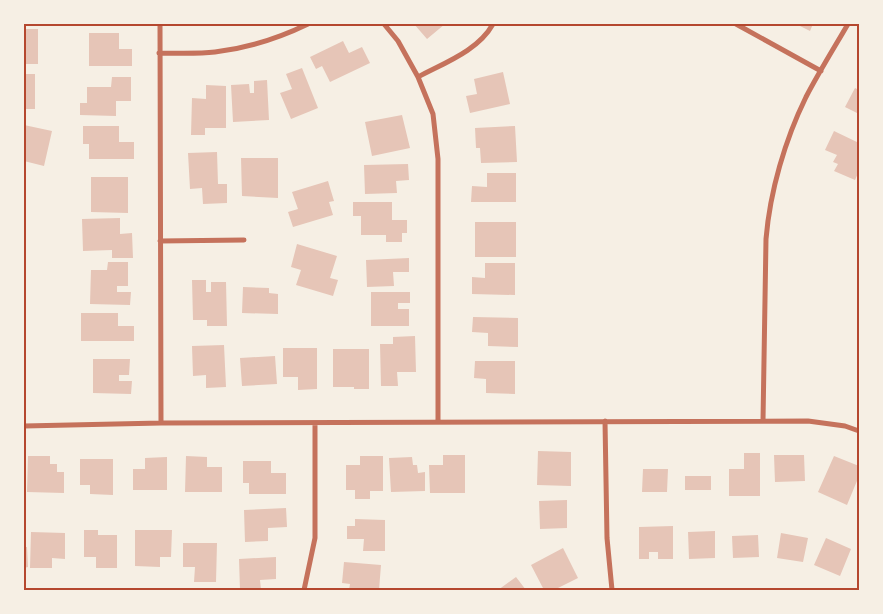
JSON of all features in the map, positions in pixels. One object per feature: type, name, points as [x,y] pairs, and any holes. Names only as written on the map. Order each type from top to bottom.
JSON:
[{"type":"street","points":[[160,24],[161,423]]},
{"type":"street","points":[[160,53],[213,53],[250,46],[278,38],[308,24]]},
{"type":"street","points":[[384,24],[398,41],[418,77],[433,114],[438,159],[438,422]]},
{"type":"street","points":[[418,77],[468,50],[493,24]]},
{"type":"street","points":[[736,24],[821,71]]},
{"type":"street","points":[[763,421],[768,214],[774,186],[792,131],[806,97],[848,24]]},
{"type":"street","points":[[160,240],[244,240]]},
{"type":"street","points":[[605,421],[607,538],[612,590]]},
{"type":"street","points":[[24,426],[161,423],[808,421],[845,426],[859,431]]},
{"type":"street","points":[[304,590],[314,538],[315,423]]},
{"type":"building","points":[[119,24],[119,26],[89,25]]},
{"type":"building","points":[[414,24],[445,24],[427,39]]},
{"type":"building","points":[[796,24],[813,24],[810,31]]},
{"type":"building","points":[[24,29],[38,29],[38,64],[24,64]]},
{"type":"building","points":[[89,33],[119,33],[119,49],[132,49],[132,66],[89,66]]},
{"type":"building","points":[[343,41],[349,53],[362,47],[370,63],[330,82],[322,66],[316,69],[310,57]]},
{"type":"building","points":[[302,68],[318,108],[291,119],[280,93],[292,89],[286,74]]},
{"type":"building","points":[[503,72],[510,104],[470,113],[466,96],[477,94],[474,79]]},
{"type":"building","points":[[24,74],[35,74],[35,109],[24,109]]},
{"type":"building","points":[[112,77],[131,77],[131,101],[116,101],[116,116],[80,115],[80,103],[87,103],[87,87],[111,87]]},
{"type":"building","points":[[267,80],[269,120],[233,122],[231,85],[249,84],[250,93],[254,93],[254,81]]},
{"type":"building","points":[[206,85],[226,86],[226,128],[205,128],[205,135],[191,135],[192,98],[206,99]]},
{"type":"building","points":[[855,88],[859,90],[859,114],[845,107]]},
{"type":"building","points":[[402,115],[410,148],[372,156],[365,122]]},
{"type":"building","points":[[24,125],[52,131],[44,166],[24,161]]},
{"type":"building","points":[[83,126],[119,126],[119,142],[134,142],[134,159],[89,159],[89,144],[83,144]]},
{"type":"building","points":[[515,126],[517,162],[481,163],[480,148],[476,148],[475,128]]},
{"type":"building","points":[[834,131],[859,143],[859,171],[855,180],[834,171],[838,164],[833,162],[837,155],[825,150]]},
{"type":"building","points":[[217,152],[218,184],[227,184],[227,203],[203,204],[202,188],[190,189],[188,153]]},
{"type":"building","points":[[241,158],[278,158],[278,198],[242,196]]},
{"type":"building","points":[[408,164],[409,180],[396,181],[397,193],[365,194],[364,165]]},
{"type":"building","points":[[487,173],[516,173],[516,202],[471,202],[472,186],[487,187]]},
{"type":"building","points":[[91,177],[128,177],[128,213],[91,212]]},
{"type":"building","points":[[328,181],[334,201],[329,202],[333,215],[293,227],[288,212],[298,209],[292,192]]},
{"type":"building","points":[[353,202],[392,202],[392,220],[407,220],[407,233],[402,233],[402,242],[386,242],[386,235],[361,235],[361,216],[353,216]]},
{"type":"building","points":[[120,218],[120,234],[132,233],[133,258],[112,258],[112,250],[83,251],[82,219]]},
{"type":"building","points":[[475,222],[516,222],[516,257],[475,257]]},
{"type":"building","points":[[297,244],[337,256],[330,278],[338,280],[333,296],[296,285],[301,270],[291,267]]},
{"type":"building","points":[[409,258],[409,272],[393,272],[394,286],[367,287],[366,260]]},
{"type":"building","points":[[108,262],[128,262],[128,286],[117,286],[117,292],[131,292],[130,305],[90,304],[91,270],[107,270]]},
{"type":"building","points":[[485,263],[515,263],[515,295],[472,294],[472,277],[485,278]]},
{"type":"building","points":[[192,280],[206,280],[206,292],[211,292],[211,282],[226,282],[227,326],[207,326],[207,320],[193,320]]},
{"type":"building","points":[[243,287],[269,288],[269,293],[278,294],[278,314],[242,313]]},
{"type":"building","points":[[371,292],[410,292],[410,303],[398,303],[398,309],[409,309],[409,326],[371,326]]},
{"type":"building","points":[[81,313],[118,313],[118,326],[134,326],[134,341],[81,341]]},
{"type":"building","points":[[473,317],[518,318],[518,347],[488,346],[488,333],[472,332]]},
{"type":"building","points":[[415,336],[416,372],[397,372],[398,386],[381,386],[380,344],[393,344],[393,337]]},
{"type":"building","points":[[224,345],[226,387],[206,388],[206,375],[193,376],[192,346]]},
{"type":"building","points":[[283,348],[317,348],[317,389],[298,390],[298,377],[283,377]]},
{"type":"building","points":[[333,349],[369,349],[369,389],[333,387]]},
{"type":"building","points":[[275,356],[277,384],[242,386],[240,358]]},
{"type":"building","points":[[93,359],[130,359],[129,375],[119,375],[119,381],[132,381],[131,394],[93,393]]},
{"type":"building","points":[[475,361],[515,361],[515,394],[486,393],[486,379],[474,378]]},
{"type":"building","points":[[538,451],[571,452],[571,486],[537,485]]},
{"type":"building","points":[[744,453],[760,453],[760,496],[729,496],[729,469],[744,469]]},
{"type":"building","points":[[443,455],[465,455],[465,493],[430,493],[429,465],[443,465]]},
{"type":"building","points":[[774,455],[804,455],[805,481],[775,482]]},
{"type":"building","points":[[28,456],[50,456],[50,464],[57,464],[57,472],[64,472],[64,493],[27,492]]},
{"type":"building","points":[[186,456],[207,457],[207,467],[222,467],[222,492],[185,492]]},
{"type":"building","points":[[360,456],[383,456],[383,491],[370,491],[370,499],[355,499],[355,490],[346,490],[346,465],[360,465]]},
{"type":"building","points":[[834,456],[859,466],[859,476],[847,505],[818,492]]},
{"type":"building","points":[[167,457],[167,490],[133,490],[133,469],[145,469],[145,458]]},
{"type":"building","points":[[412,457],[413,465],[417,465],[418,473],[425,472],[425,491],[391,492],[389,458]]},
{"type":"building","points":[[80,459],[113,459],[113,495],[90,494],[90,485],[80,485]]},
{"type":"building","points":[[243,461],[271,461],[271,473],[286,473],[286,494],[249,494],[249,483],[243,483]]},
{"type":"building","points":[[643,469],[668,469],[667,492],[642,492]]},
{"type":"building","points":[[685,476],[711,476],[711,490],[685,490]]},
{"type":"building","points":[[567,500],[567,528],[540,529],[539,501]]},
{"type":"building","points":[[286,508],[287,527],[268,528],[268,541],[245,542],[244,510]]},
{"type":"building","points":[[355,519],[385,520],[385,551],[363,551],[364,539],[347,539],[347,526],[355,526]]},
{"type":"building","points":[[673,526],[673,559],[658,559],[658,552],[649,552],[649,559],[639,559],[639,527]]},
{"type":"building","points":[[84,530],[98,530],[98,535],[117,535],[117,568],[96,568],[96,557],[84,557]]},
{"type":"building","points":[[135,530],[172,530],[171,557],[160,557],[160,567],[135,566]]},
{"type":"building","points":[[715,531],[715,558],[689,559],[688,532]]},
{"type":"building","points":[[31,532],[65,533],[65,559],[52,558],[52,568],[30,568]]},
{"type":"building","points":[[781,533],[808,538],[803,562],[777,558]]},
{"type":"building","points":[[758,535],[759,557],[733,558],[732,536]]},
{"type":"building","points":[[826,538],[851,549],[840,576],[814,565]]},
{"type":"building","points":[[183,543],[217,543],[216,582],[194,582],[195,567],[183,567]]},
{"type":"building","points":[[24,547],[27,547],[28,567],[24,568]]},
{"type":"building","points":[[563,548],[578,578],[554,590],[544,590],[531,565]]},
{"type":"building","points":[[276,557],[276,579],[260,580],[261,590],[240,590],[239,559]]},
{"type":"building","points":[[344,562],[381,565],[379,590],[349,590],[350,584],[342,583]]},
{"type":"building","points":[[516,577],[526,590],[498,590]]}]
